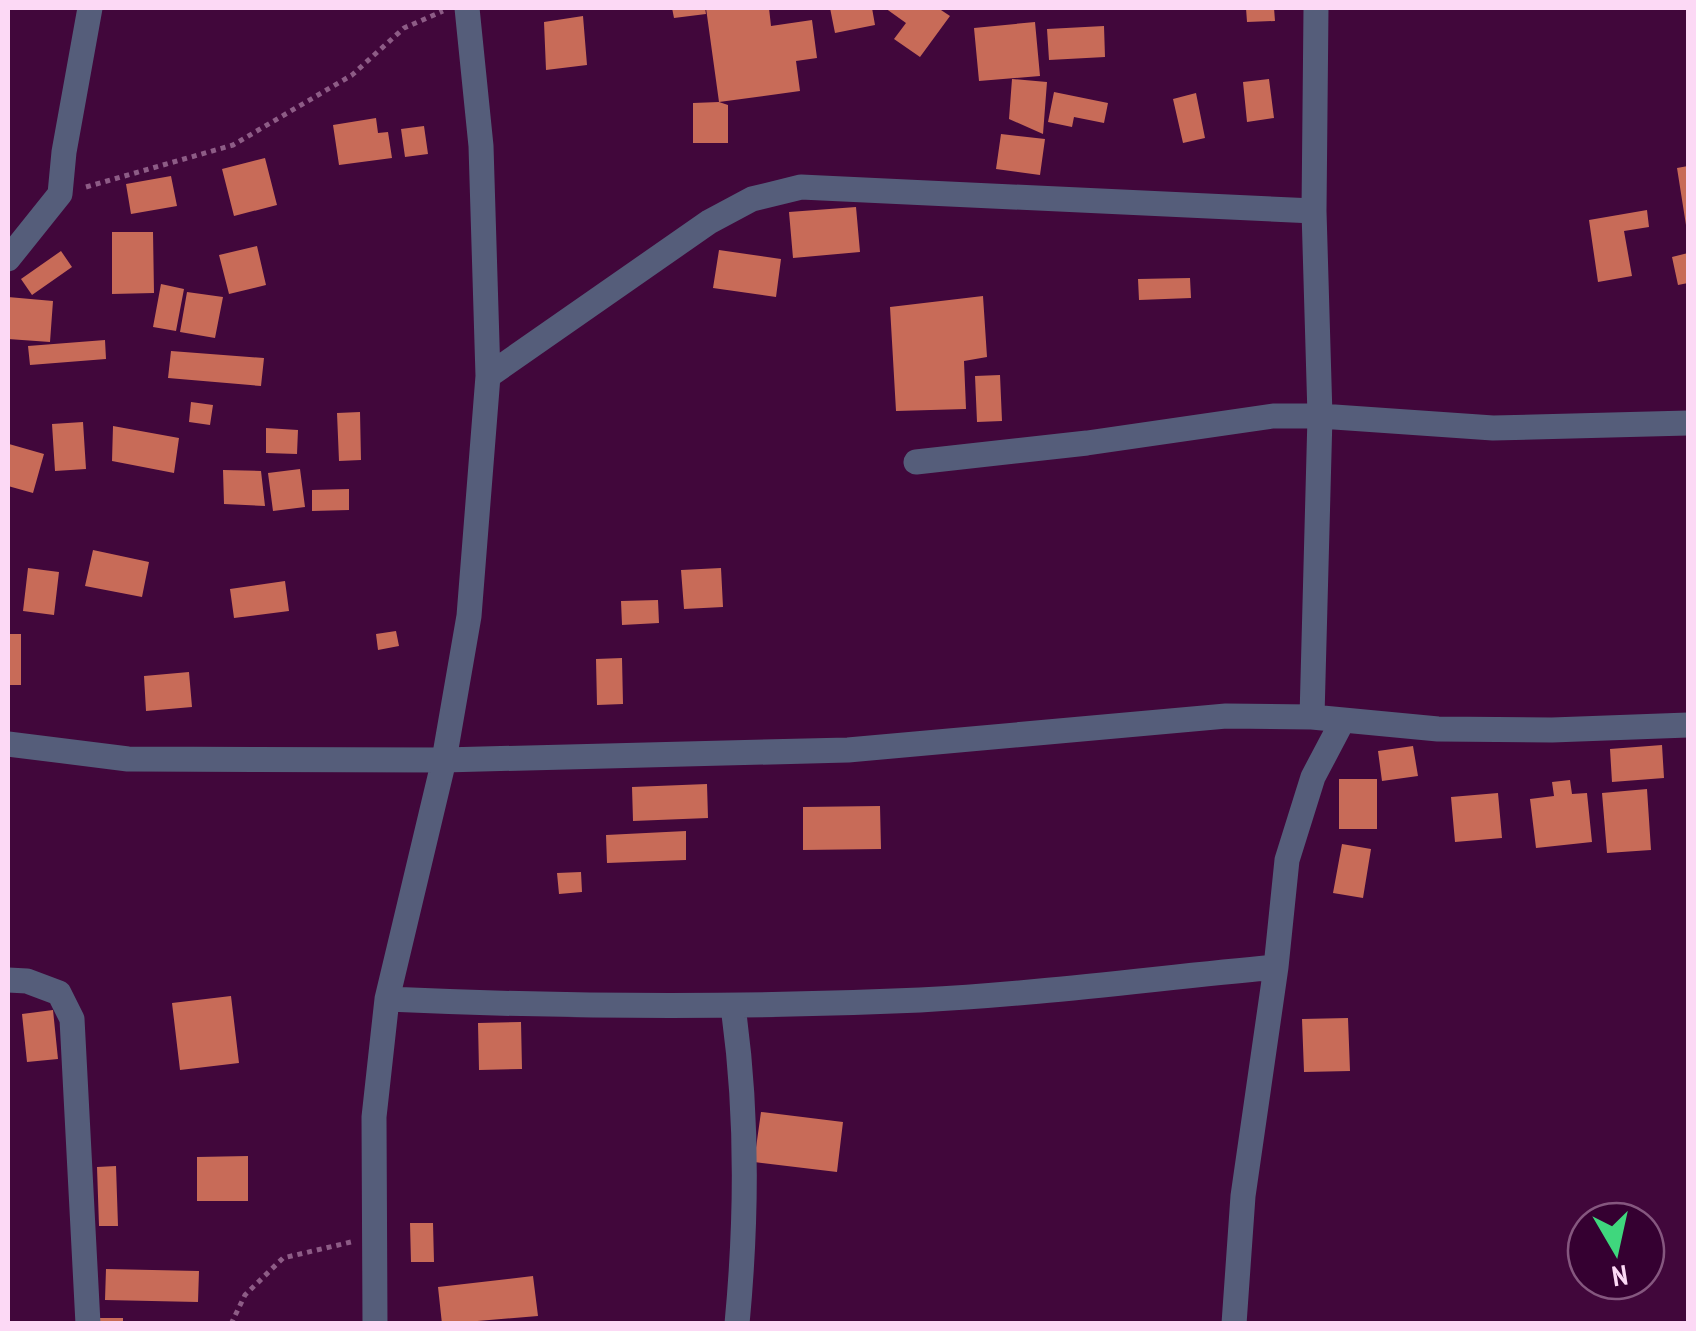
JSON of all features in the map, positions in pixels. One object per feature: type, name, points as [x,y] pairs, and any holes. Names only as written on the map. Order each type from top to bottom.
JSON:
[{"type":"street","points":[[8,259],[60,194],[90,8]]},
{"type":"street","points":[[375,1324],[374,1117],[387,999],[444,760],[469,616],[488,376],[481,146],[467,8]]},
{"type":"street","points":[[1312,717],[1320,416],[1314,211],[1316,8]]},
{"type":"street","points":[[488,376],[710,222],[752,199],[801,187],[1314,211]]},
{"type":"street","points":[[916,462],[1087,443],[1236,420],[1320,416],[1493,428],[1688,423]]},
{"type":"street","points":[[8,744],[128,758],[444,760],[848,750],[1226,716],[1312,717],[1438,730],[1688,724]]},
{"type":"street","points":[[1234,1324],[1243,1196],[1288,860],[1313,777],[1342,722]]},
{"type":"street","points":[[387,999],[733,1007],[924,1000],[1276,968]]},
{"type":"street","points":[[8,980],[28,981],[59,993],[72,1019],[88,1324]]},
{"type":"street","points":[[733,1007],[742,1072],[744,1128],[742,1271],[737,1324]]},
{"type":"path","points":[[60,194],[232,146],[352,75],[404,28],[450,8]]},
{"type":"path","points":[[231,1324],[245,1295],[283,1258],[373,1236]]},
{"type":"building","points":[[672,8],[705,8],[706,14],[674,18]]},
{"type":"building","points":[[706,8],[769,8],[771,26],[812,20],[817,58],[796,61],[800,91],[719,102]]},
{"type":"building","points":[[830,8],[872,8],[875,25],[835,33]]},
{"type":"building","points":[[885,8],[938,8],[950,16],[920,57],[894,39],[906,23]]},
{"type":"building","points":[[1246,8],[1274,8],[1275,21],[1247,22]]},
{"type":"building","points":[[583,16],[587,65],[546,70],[544,22]]},
{"type":"building","points":[[1035,22],[1040,76],[979,81],[974,28]]},
{"type":"building","points":[[1104,26],[1105,57],[1049,60],[1047,29]]},
{"type":"building","points":[[1012,79],[1047,82],[1043,134],[1009,119]]},
{"type":"building","points":[[1269,79],[1274,118],[1247,122],[1243,82]]},
{"type":"building","points":[[1054,92],[1108,103],[1104,123],[1074,117],[1072,127],[1048,122]]},
{"type":"building","points":[[1196,93],[1205,138],[1183,143],[1173,99]]},
{"type":"building","points":[[693,103],[728,105],[728,143],[693,143]]},
{"type":"building","points":[[376,118],[378,133],[388,132],[392,158],[339,165],[333,125]]},
{"type":"building","points":[[424,126],[428,154],[405,157],[401,129]]},
{"type":"building","points":[[1001,134],[1045,139],[1040,175],[996,169]]},
{"type":"building","points":[[265,158],[277,205],[234,216],[222,169]]},
{"type":"building","points":[[1688,166],[1688,225],[1686,225],[1677,168]]},
{"type":"building","points":[[171,176],[177,206],[131,214],[126,184]]},
{"type":"building","points":[[856,207],[860,252],[793,258],[789,212]]},
{"type":"building","points":[[1647,210],[1649,227],[1624,231],[1632,276],[1598,282],[1589,220]]},
{"type":"building","points":[[112,232],[153,232],[154,293],[112,294]]},
{"type":"building","points":[[257,246],[266,285],[229,294],[219,255]]},
{"type":"building","points":[[719,250],[781,259],[776,297],[713,288]]},
{"type":"building","points":[[61,251],[72,267],[32,295],[21,279]]},
{"type":"building","points":[[1688,253],[1688,283],[1678,285],[1672,257]]},
{"type":"building","points":[[1190,278],[1191,298],[1139,300],[1138,279]]},
{"type":"building","points":[[161,284],[184,289],[176,331],[153,327]]},
{"type":"building","points":[[187,292],[223,297],[215,338],[180,332]]},
{"type":"building","points":[[983,296],[987,357],[964,361],[966,409],[896,411],[890,307]]},
{"type":"building","points":[[8,297],[53,301],[50,342],[8,339]]},
{"type":"building","points":[[105,340],[106,359],[30,365],[28,346]]},
{"type":"building","points":[[171,351],[264,358],[261,386],[168,378]]},
{"type":"building","points":[[1000,375],[1002,421],[977,422],[975,376]]},
{"type":"building","points":[[191,402],[213,405],[210,425],[189,422]]},
{"type":"building","points":[[360,412],[361,460],[339,461],[337,413]]},
{"type":"building","points":[[83,422],[86,469],[55,471],[52,424]]},
{"type":"building","points":[[113,426],[179,438],[174,473],[112,461]]},
{"type":"building","points":[[266,428],[298,430],[297,454],[266,453]]},
{"type":"building","points":[[9,444],[44,454],[33,493],[8,486]]},
{"type":"building","points":[[300,469],[305,507],[273,511],[268,473]]},
{"type":"building","points":[[223,470],[261,471],[265,506],[224,504]]},
{"type":"building","points":[[349,489],[349,510],[312,511],[312,490]]},
{"type":"building","points":[[93,550],[149,562],[142,597],[85,586]]},
{"type":"building","points":[[28,568],[59,572],[54,615],[23,611]]},
{"type":"building","points":[[721,568],[723,607],[684,609],[681,570]]},
{"type":"building","points":[[285,581],[289,611],[234,618],[230,589]]},
{"type":"building","points":[[658,600],[659,623],[622,625],[621,601]]},
{"type":"building","points":[[396,631],[399,646],[378,650],[376,634]]},
{"type":"building","points":[[8,634],[21,634],[21,685],[8,685]]},
{"type":"building","points":[[622,658],[623,704],[597,705],[596,659]]},
{"type":"building","points":[[189,672],[192,707],[146,711],[144,676]]},
{"type":"building","points":[[1662,745],[1664,778],[1612,782],[1610,749]]},
{"type":"building","points":[[1413,746],[1418,776],[1382,781],[1378,751]]},
{"type":"building","points":[[1339,779],[1377,779],[1377,829],[1339,829]]},
{"type":"building","points":[[1570,780],[1572,794],[1587,793],[1592,842],[1536,848],[1530,799],[1554,796],[1552,782]]},
{"type":"building","points":[[707,784],[708,818],[633,821],[632,787]]},
{"type":"building","points":[[1647,789],[1651,850],[1607,853],[1602,793]]},
{"type":"building","points":[[1498,793],[1502,838],[1455,842],[1451,797]]},
{"type":"building","points":[[880,806],[881,849],[803,850],[803,807]]},
{"type":"building","points":[[686,831],[686,860],[607,863],[606,835]]},
{"type":"building","points":[[1342,844],[1371,849],[1363,898],[1333,893]]},
{"type":"building","points":[[581,872],[582,892],[559,894],[557,873]]},
{"type":"building","points":[[231,996],[239,1063],[180,1070],[172,1003]]},
{"type":"building","points":[[53,1010],[58,1059],[27,1062],[22,1014]]},
{"type":"building","points":[[1348,1018],[1350,1071],[1304,1072],[1302,1019]]},
{"type":"building","points":[[521,1022],[522,1069],[479,1070],[478,1023]]},
{"type":"building","points":[[761,1112],[843,1122],[837,1172],[754,1162]]},
{"type":"building","points":[[248,1156],[248,1201],[197,1201],[197,1157]]},
{"type":"building","points":[[116,1166],[118,1226],[99,1226],[97,1167]]},
{"type":"building","points":[[410,1223],[433,1223],[434,1262],[411,1262]]},
{"type":"building","points":[[106,1269],[199,1271],[198,1302],[105,1300]]},
{"type":"building","points":[[533,1276],[538,1316],[442,1324],[438,1287]]},
{"type":"building","points":[[100,1318],[123,1318],[123,1324],[100,1324]]}]
